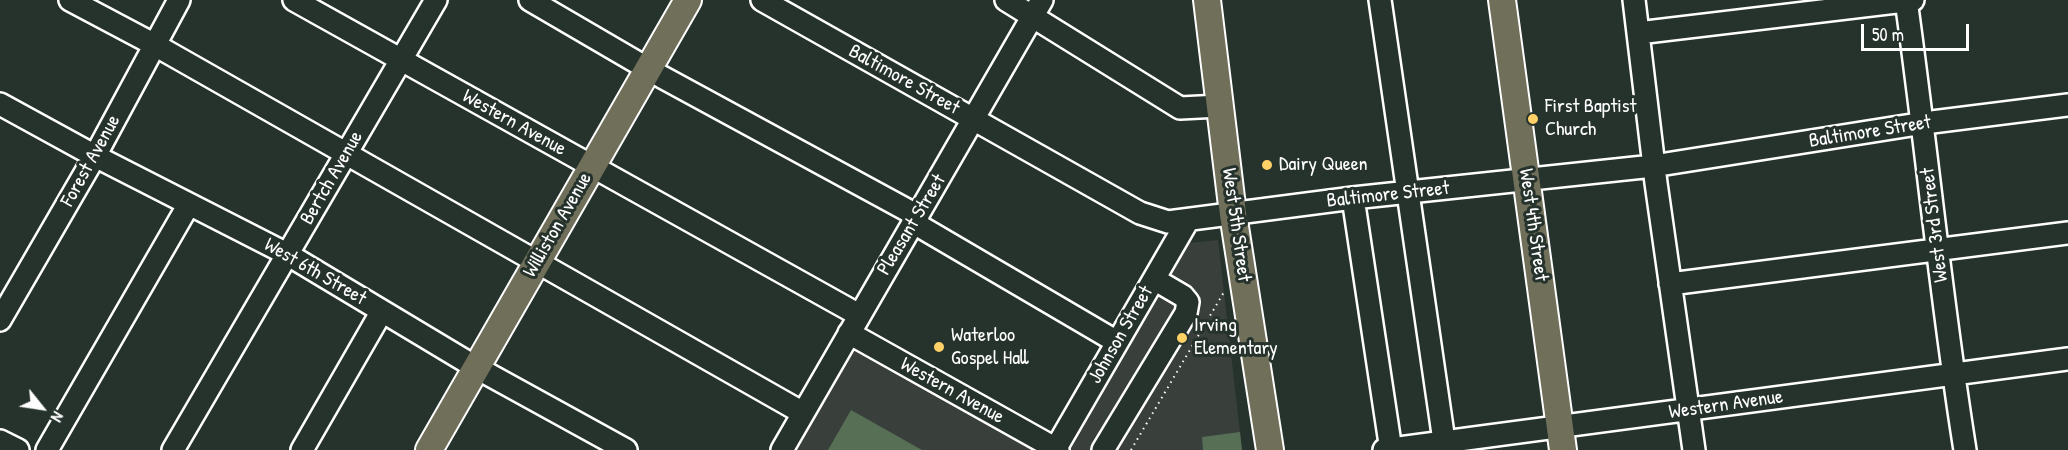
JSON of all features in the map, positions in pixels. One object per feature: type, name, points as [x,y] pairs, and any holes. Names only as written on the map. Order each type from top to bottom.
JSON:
[{"type":"main road","name":"Williston Avenue","points":[[429,450],[688,0]]},
{"type":"main road","name":"West 5th Street","points":[[1207,0],[1233,214],[1270,450]]},
{"type":"main road","name":"West 4th Street","points":[[1502,0],[1562,438]]},
{"type":"street","points":[[70,0],[155,45],[803,413]]},
{"type":"street","name":"Forest Avenue","points":[[0,320],[95,156],[179,0]]},
{"type":"street","name":"Western Avenue","points":[[294,0],[591,166],[1057,449]]},
{"type":"street","name":"Bertch Avenue","points":[[173,450],[435,0]]},
{"type":"street","points":[[530,0],[916,220],[1118,342]]},
{"type":"street","name":"Baltimore Street","points":[[762,0],[1140,213],[1168,222],[1187,222],[1353,198],[1653,166],[1924,123],[2068,105]]},
{"type":"street","points":[[1006,0],[1037,8],[1180,108],[1220,106]]},
{"type":"street","points":[[1380,0],[1408,193],[1440,444]]},
{"type":"street","points":[[1634,0],[1653,166],[1694,450]]},
{"type":"street","points":[[1638,33],[1908,0]]},
{"type":"street","name":"West 3rd Street","points":[[1908,0],[1952,374],[1965,450]]},
{"type":"street","name":"Pleasant Street","points":[[782,450],[975,120],[1037,8]]},
{"type":"street","name":"West 6th Street","points":[[0,104],[95,156],[287,254],[477,368],[626,450]]},
{"type":"street","points":[[1353,198],[1389,450]]},
{"type":"street","points":[[47,450],[189,204]]},
{"type":"street","name":"Johnson Street","points":[[1057,449],[1187,222]]},
{"type":"street","points":[[1670,284],[2068,233]]},
{"type":"street","points":[[1103,450],[1186,313],[1188,302],[1184,296],[1154,279]]},
{"type":"street","points":[[302,450],[382,311]]},
{"type":"street","name":"Western Avenue","points":[[1389,450],[1440,444],[1562,438],[1689,410],[2068,359]]},
{"type":"street","points":[[0,441],[18,450]]},
{"type":"path","points":[[1131,450],[1225,290]]},
{"type":"shaded area","name":"Irving Elementary","points":[[1218,240],[1242,450],[1070,450],[1189,243]]},
{"type":"shaded area","points":[[853,347],[1042,450],[792,450]]},
{"type":"green space","points":[[851,410],[922,450],[828,450]]},
{"type":"green space","points":[[1240,432],[1242,450],[1203,450],[1202,437]]},
{"type":"place","name":"First Baptist Church","points":[[1533,119]]},
{"type":"place","name":"Dairy Queen","points":[[1267,165]]},
{"type":"place","name":"Irving Elementary","points":[[1182,338]]},
{"type":"place","name":"Waterloo Gospel Hall","points":[[939,347]]}]
